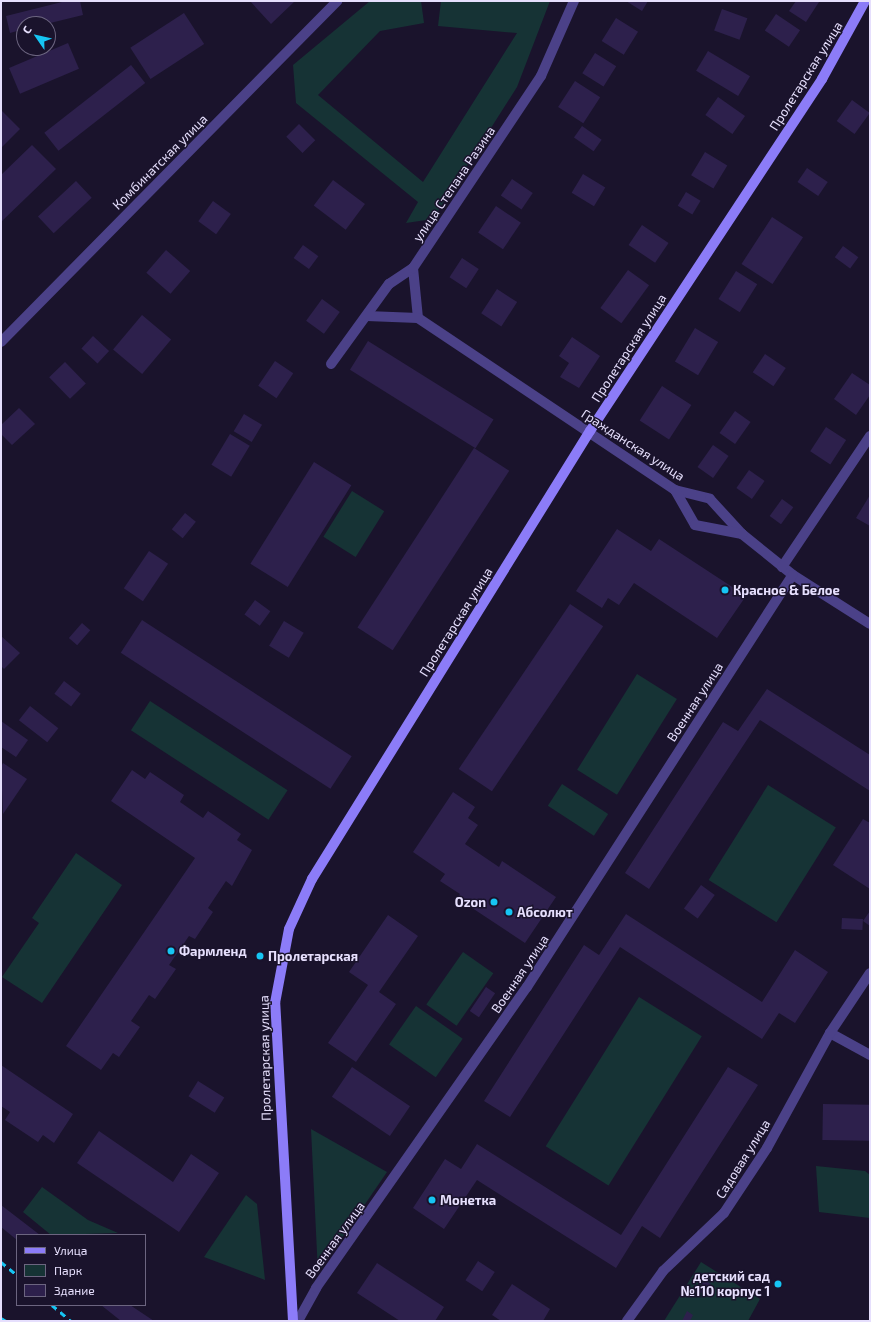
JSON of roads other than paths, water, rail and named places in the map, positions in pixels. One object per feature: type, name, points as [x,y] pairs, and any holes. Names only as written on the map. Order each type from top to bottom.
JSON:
[{"type":"street","name":"Комбинатская улица","points":[[1,342],[337,1]]},
{"type":"street","name":"улица Степана Разина","points":[[331,364],[390,284],[413,268],[541,76],[574,1]]},
{"type":"street","name":"Пролетарская улица","points":[[293,1321],[275,1003],[289,929],[312,879],[590,431],[822,79],[865,1]]},
{"type":"street","points":[[367,316],[418,318],[413,268]]},
{"type":"street","name":"Гражданская улица","points":[[418,318],[590,431],[675,490],[710,499],[742,534],[782,567],[870,624]]},
{"type":"street","points":[[782,567],[870,436]]},
{"type":"street","points":[[675,490],[695,525],[742,534]]},
{"type":"street","name":"Военная улица","points":[[298,1321],[316,1288],[532,980],[793,575]]},
{"type":"street","name":"Садовая улица","points":[[627,1321],[663,1271],[724,1214],[767,1148],[830,1033],[870,972]]},
{"type":"street","points":[[830,1033],[870,1055]]},
{"type":"railway","points":[[1,1262],[16,1274]]},
{"type":"railway","points":[[53,1306],[71,1321]]},
{"type":"railway","points":[[1,1318],[6,1321]]},
{"type":"place","name":"Красное & Белое","points":[[725,590]]},
{"type":"place","name":"Ozon","points":[[494,902]]},
{"type":"place","name":"Абсолют","points":[[509,912]]},
{"type":"place","name":"Фармленд","points":[[171,951]]},
{"type":"place","name":"Пролетарская","points":[[260,956]]},
{"type":"place","name":"Монетка","points":[[432,1200]]},
{"type":"place","name":"детский сад №110 корпус 1","points":[[778,1284]]}]
